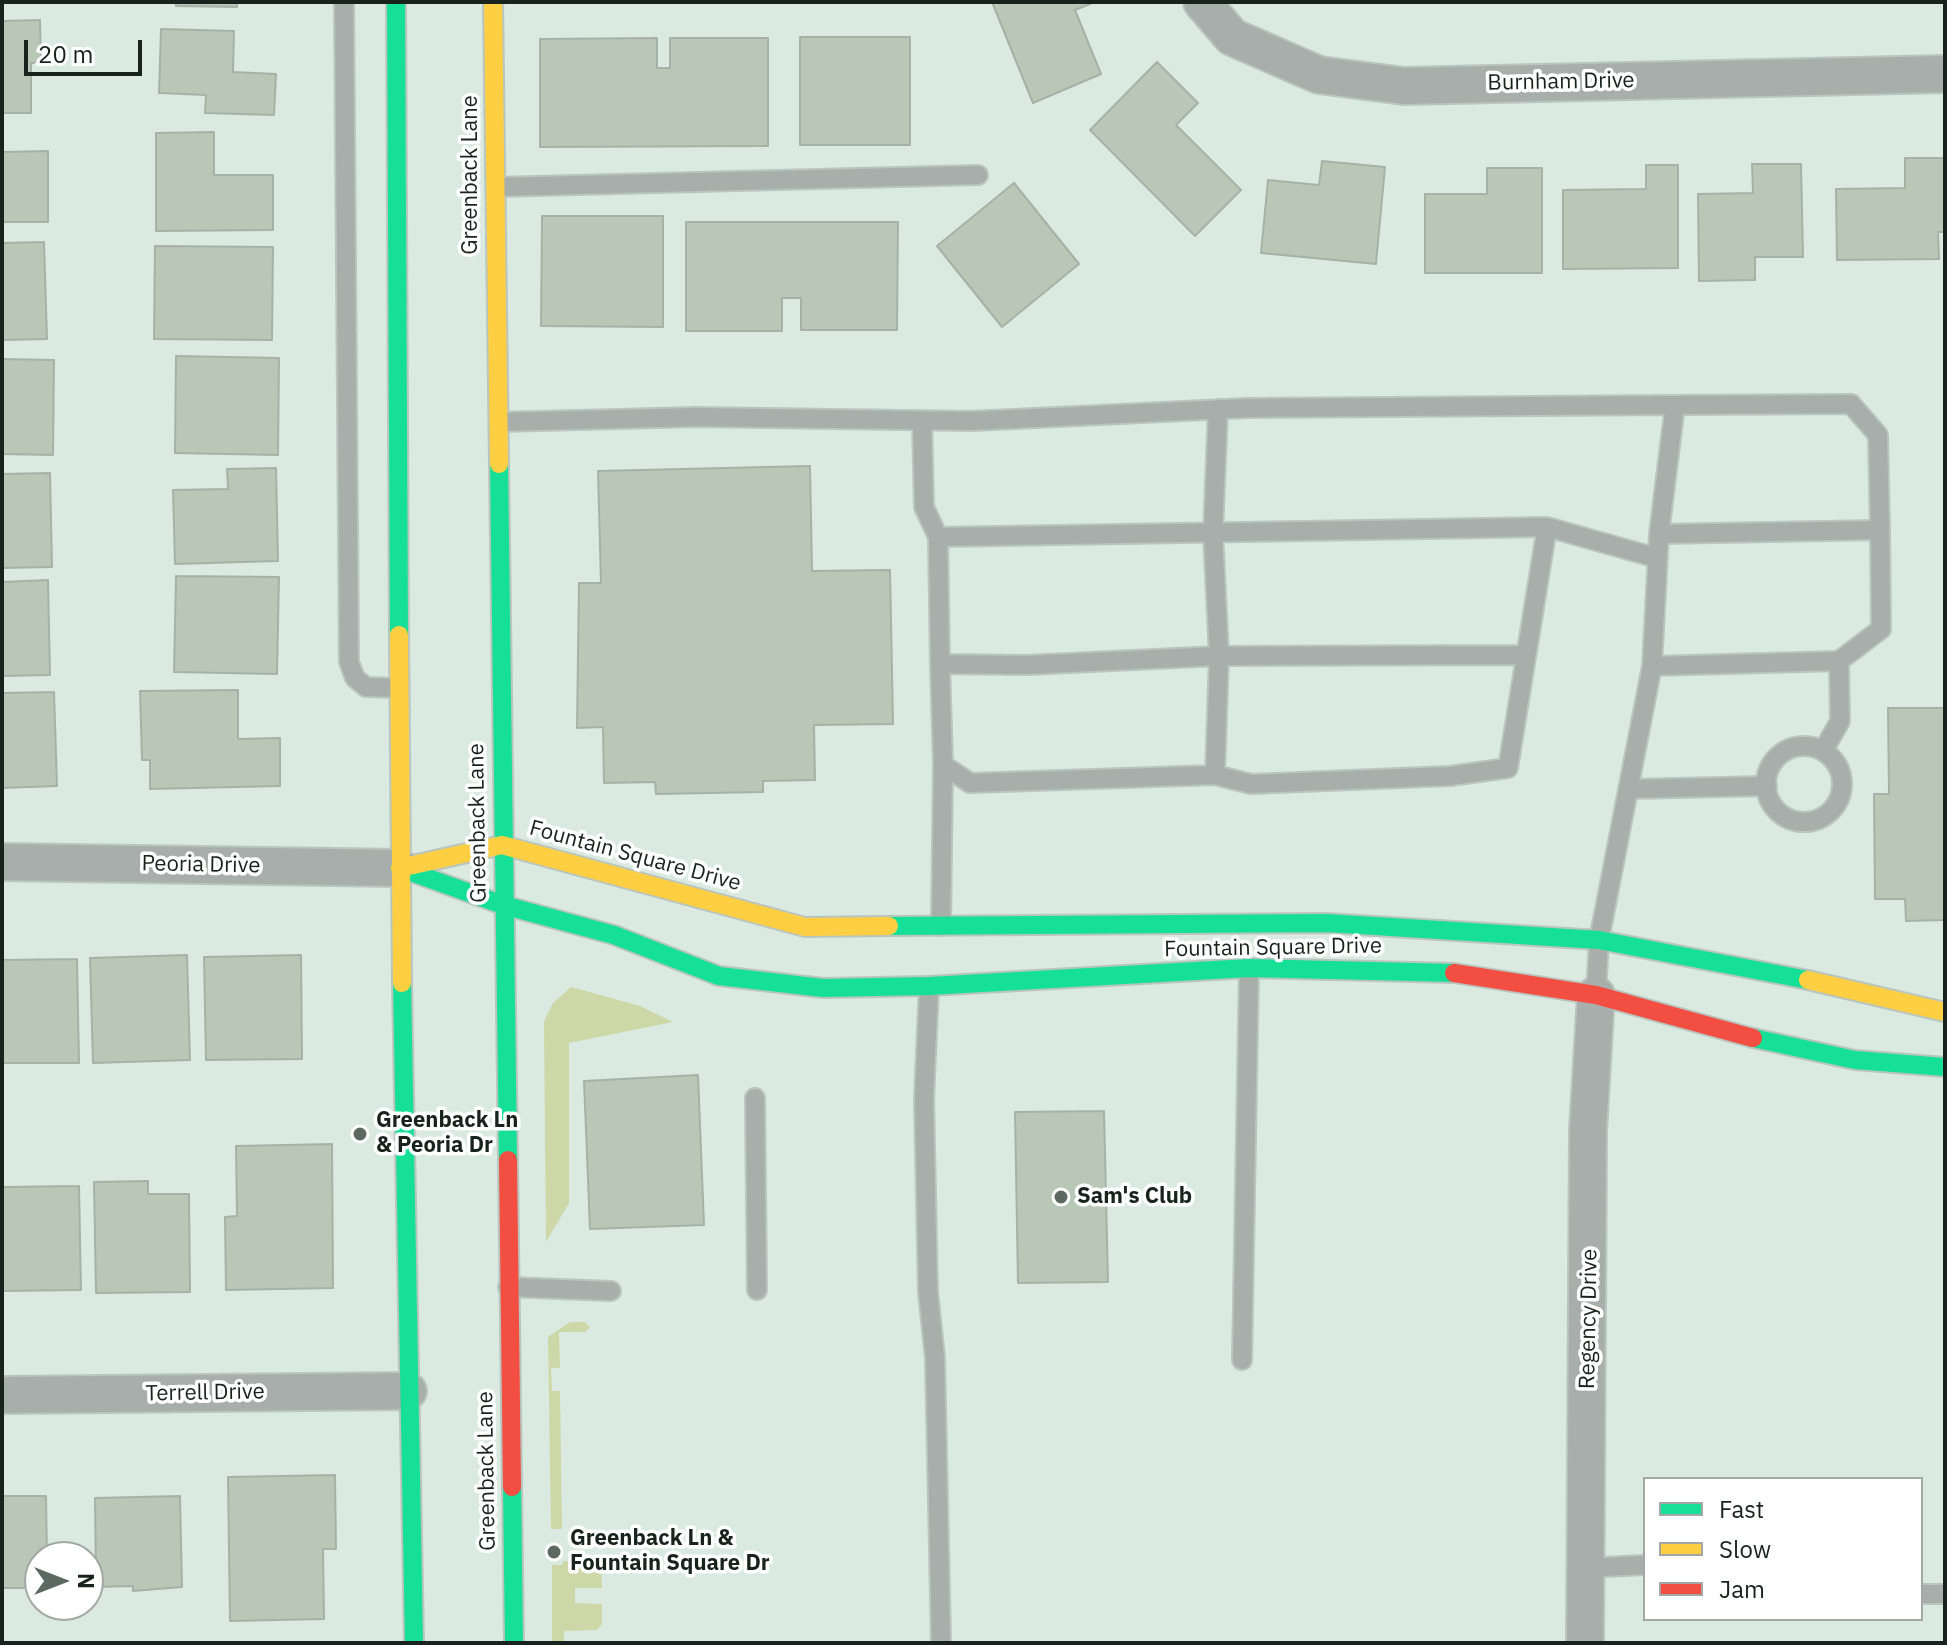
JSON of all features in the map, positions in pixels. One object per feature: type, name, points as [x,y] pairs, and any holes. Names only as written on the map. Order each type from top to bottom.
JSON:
[{"type":"main road","points":[[396,2],[400,868],[414,1643]]},
{"type":"main road","name":"Greenback Lane","points":[[493,2],[514,1643]]},
{"type":"main road","name":"Fountain Square Drive","points":[[400,868],[502,845],[805,927],[1327,923],[1599,940],[1833,985],[1945,1012]]},
{"type":"main road","name":"Fountain Square Drive","points":[[400,868],[503,905],[614,935],[719,976],[823,988],[929,986],[1249,968],[1449,972],[1596,995],[1777,1045],[1855,1060],[1945,1067]]},
{"type":"street","name":"Burnham Drive","points":[[1202,2],[1232,37],[1319,75],[1404,86],[1945,74]]},
{"type":"street","name":"Peoria Drive","points":[[2,862],[400,868]]},
{"type":"street","name":"Regency Drive","points":[[1585,1643],[1588,1130],[1596,995]]},
{"type":"street","name":"Terrell Drive","points":[[2,1395],[408,1391]]},
{"type":"lane","points":[[344,2],[349,662],[355,678],[366,687],[399,688]]},
{"type":"lane","points":[[496,187],[978,175]]},
{"type":"lane","points":[[496,422],[696,417],[922,421],[1218,409],[1851,404],[1878,435],[1881,629],[1839,661],[1652,666]]},
{"type":"lane","points":[[1596,995],[1599,940],[1652,666],[1659,534],[1675,405]]},
{"type":"lane","points":[[1215,775],[1219,656],[1213,533],[1218,409]]},
{"type":"lane","points":[[922,421],[924,507],[938,537],[943,765],[941,927]]},
{"type":"lane","points":[[938,537],[1547,527],[1657,558]]},
{"type":"lane","points":[[943,765],[970,783],[1215,775],[1251,784],[1450,776],[1508,768],[1547,527]]},
{"type":"lane","points":[[1659,534],[1880,530]]},
{"type":"lane","points":[[940,664],[1026,665],[1219,656],[1526,655]]},
{"type":"lane","points":[[1823,751],[1840,721],[1839,661]]},
{"type":"lane","points":[[1801,746],[1823,751],[1839,771],[1842,784],[1834,808],[1812,822],[1787,818],[1769,799],[1767,786],[1768,775],[1780,755],[1801,746]]},
{"type":"lane","points":[[1629,789],[1767,786]]},
{"type":"lane","points":[[1242,1360],[1249,968]]},
{"type":"lane","points":[[929,986],[924,1099],[928,1292],[935,1358],[941,1643]]},
{"type":"lane","points":[[755,1098],[757,1290]]},
{"type":"lane","points":[[508,1287],[611,1291]]},
{"type":"lane","points":[[1584,1568],[1643,1565]]},
{"type":"lane","points":[[1923,1594],[1945,1594]]},
{"type":"green space","points":[[571,987],[640,1006],[673,1022],[569,1043],[569,1203],[546,1242],[544,1021],[553,1003]]},
{"type":"green space","points":[[570,1322],[585,1322],[590,1327],[585,1332],[559,1332],[560,1368],[551,1368],[552,1391],[560,1391],[562,1529],[551,1529],[548,1337]]},
{"type":"green space","points":[[563,1561],[601,1563],[602,1588],[575,1588],[575,1603],[602,1604],[602,1624],[597,1630],[564,1631],[564,1643],[552,1643],[552,1565],[562,1565]]},
{"type":"building","points":[[176,2],[237,2],[237,7],[176,6]]},
{"type":"building","points":[[992,2],[1095,2],[1075,10],[1101,74],[1033,103]]},
{"type":"building","points":[[40,20],[41,63],[31,63],[31,113],[2,113],[2,21]]},
{"type":"building","points":[[161,29],[234,31],[233,72],[276,74],[274,115],[205,113],[206,95],[159,93]]},
{"type":"building","points":[[800,37],[910,37],[910,145],[800,145]]},
{"type":"building","points":[[657,38],[657,68],[670,68],[670,38],[768,38],[768,146],[540,147],[540,39]]},
{"type":"building","points":[[1157,62],[1198,103],[1176,125],[1241,190],[1195,236],[1090,130]]},
{"type":"building","points":[[214,132],[214,175],[273,175],[273,230],[156,231],[156,133]]},
{"type":"building","points":[[48,151],[48,222],[2,222],[2,152]]},
{"type":"building","points":[[1905,158],[1945,158],[1945,232],[1938,232],[1939,259],[1837,260],[1836,189],[1905,188]]},
{"type":"building","points":[[1322,161],[1385,167],[1376,264],[1261,253],[1268,180],[1319,185]]},
{"type":"building","points":[[1752,164],[1801,164],[1803,257],[1755,257],[1755,280],[1699,281],[1698,194],[1753,193]]},
{"type":"building","points":[[1646,165],[1678,165],[1678,268],[1563,269],[1563,190],[1646,189]]},
{"type":"building","points":[[1487,168],[1542,168],[1542,273],[1425,273],[1425,194],[1487,194]]},
{"type":"building","points":[[1014,183],[1079,264],[1002,327],[937,246]]},
{"type":"building","points":[[542,216],[663,216],[663,327],[541,326]]},
{"type":"building","points":[[686,222],[898,222],[897,330],[801,330],[801,298],[782,298],[782,331],[686,331]]},
{"type":"building","points":[[44,242],[47,339],[2,340],[2,243]]},
{"type":"building","points":[[155,246],[273,247],[272,340],[154,339]]},
{"type":"building","points":[[176,356],[279,358],[278,455],[175,453]]},
{"type":"building","points":[[2,359],[54,360],[53,455],[2,454]]},
{"type":"building","points":[[810,466],[812,571],[890,570],[893,724],[814,725],[815,780],[763,781],[763,792],[656,794],[655,782],[604,783],[603,727],[577,728],[579,583],[601,583],[598,471]]},
{"type":"building","points":[[276,468],[278,561],[175,564],[173,490],[228,489],[227,469]]},
{"type":"building","points":[[50,473],[52,567],[2,568],[2,474]]},
{"type":"building","points":[[176,576],[279,577],[277,674],[174,672]]},
{"type":"building","points":[[48,580],[50,675],[2,676],[2,582]]},
{"type":"building","points":[[238,690],[238,739],[280,738],[280,786],[150,789],[150,760],[142,760],[140,691]]},
{"type":"building","points":[[54,692],[57,786],[2,788],[2,693]]},
{"type":"building","points":[[1888,708],[1945,708],[1945,920],[1906,921],[1905,899],[1875,899],[1874,794],[1889,794]]},
{"type":"building","points":[[187,955],[190,1060],[93,1063],[90,958]]},
{"type":"building","points":[[301,955],[302,1059],[206,1060],[204,957]]},
{"type":"building","points":[[77,959],[79,1063],[2,1063],[2,960]]},
{"type":"building","points":[[698,1075],[704,1225],[590,1229],[584,1081]]},
{"type":"building","name":"Sam's Club","points":[[1104,1111],[1108,1282],[1018,1283],[1015,1112]]},
{"type":"building","points":[[332,1144],[333,1288],[226,1290],[225,1217],[237,1216],[236,1146]]},
{"type":"building","points":[[148,1181],[148,1194],[189,1194],[190,1292],[96,1293],[94,1182]]},
{"type":"building","points":[[79,1186],[81,1290],[2,1291],[2,1187]]},
{"type":"building","points":[[335,1475],[336,1549],[323,1549],[324,1619],[230,1621],[228,1477]]},
{"type":"building","points":[[2,1496],[46,1496],[47,1541],[24,1541],[24,1588],[2,1588]]},
{"type":"building","points":[[180,1496],[182,1587],[133,1591],[133,1586],[104,1587],[104,1541],[95,1541],[95,1498]]},
{"type":"traffic: fast","points":[[396,2],[399,635]]},
{"type":"traffic: fast","points":[[499,464],[508,1160]]},
{"type":"traffic: fast","points":[[400,868],[503,905],[614,935],[719,976],[823,988],[929,986],[1249,968],[1454,973]]},
{"type":"traffic: fast","points":[[889,926],[1327,923],[1599,940],[1808,980]]},
{"type":"traffic: fast","points":[[402,983],[414,1643]]},
{"type":"traffic: fast","points":[[1753,1038],[1855,1060],[1945,1067]]},
{"type":"traffic: fast","points":[[512,1487],[514,1643]]},
{"type":"traffic: slow","points":[[493,2],[499,464]]},
{"type":"traffic: slow","points":[[399,635],[402,983]]},
{"type":"traffic: slow","points":[[400,868],[502,845],[805,927],[889,926]]},
{"type":"traffic: slow","points":[[1808,980],[1945,1012]]},
{"type":"traffic: jam","points":[[1454,973],[1596,995],[1753,1038]]},
{"type":"traffic: jam","points":[[508,1160],[512,1487]]},
{"type":"place","name":"Greenback Ln & Peoria Dr","points":[[360,1134]]},
{"type":"place","name":"Sam's Club","points":[[1061,1197]]},
{"type":"place","name":"Greenback Ln & Fountain Square Dr","points":[[554,1552]]}]
